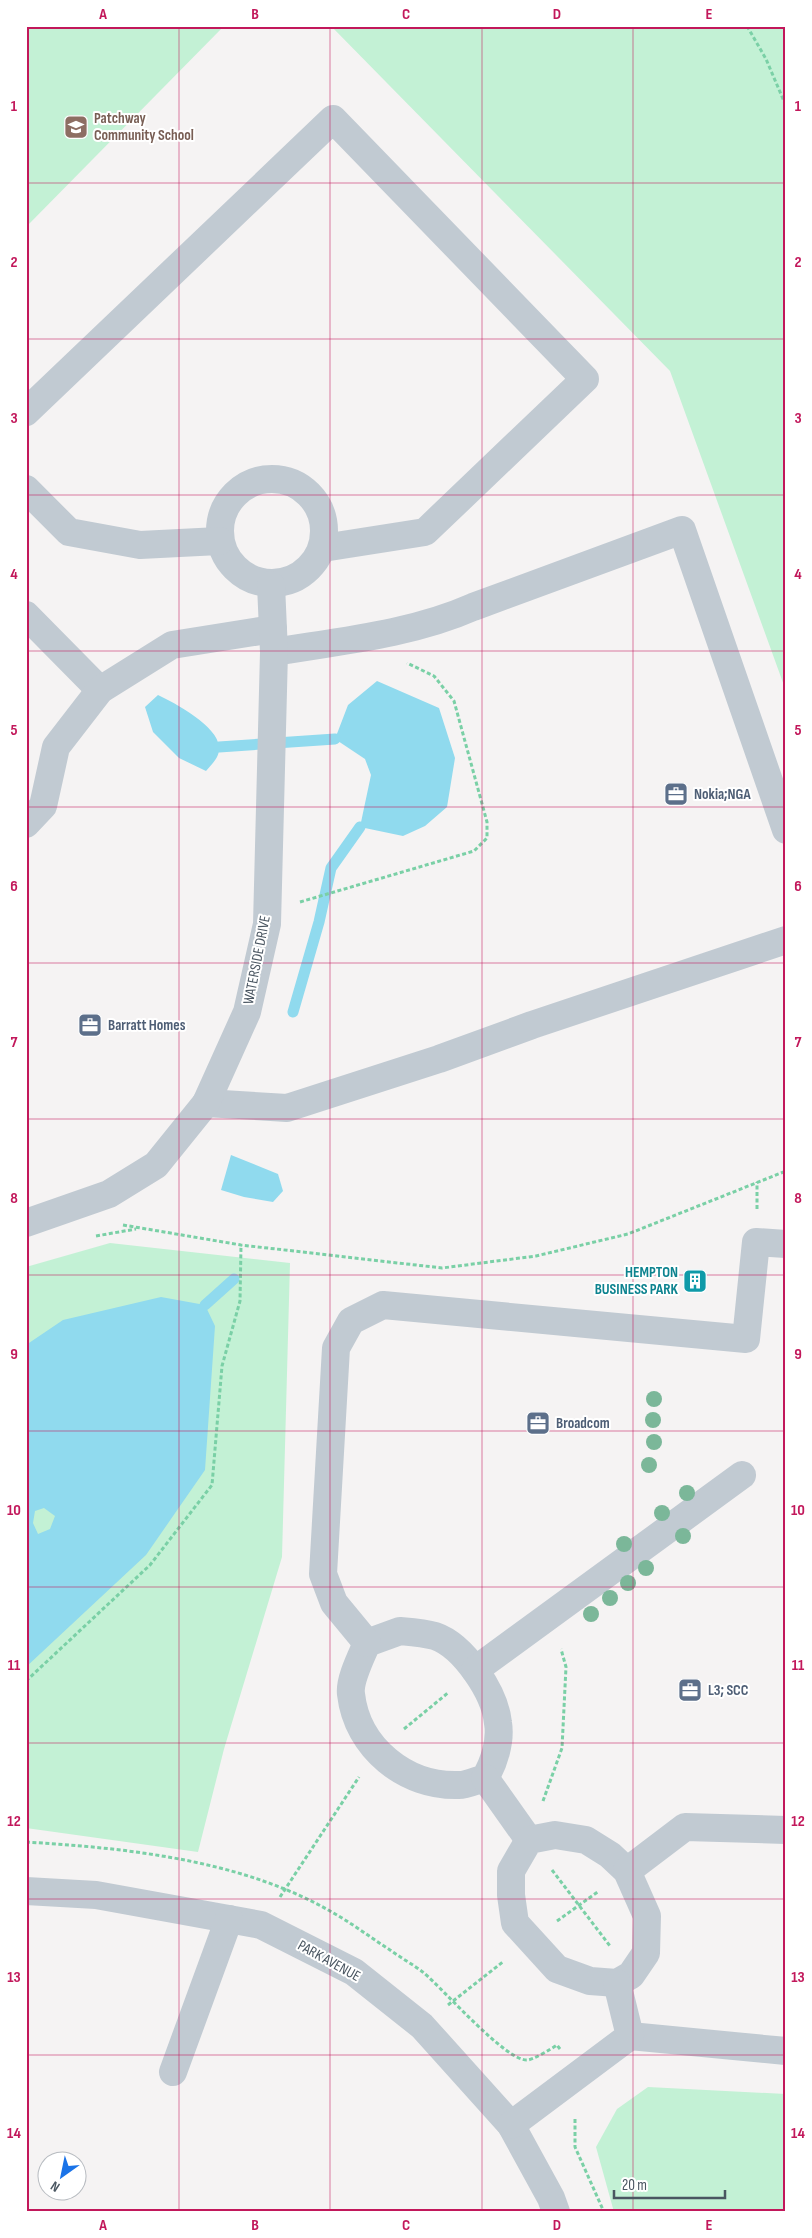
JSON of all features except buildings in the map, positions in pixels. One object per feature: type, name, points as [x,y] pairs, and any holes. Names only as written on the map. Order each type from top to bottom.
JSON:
[{"type":"street","points":[[26,412],[333,119],[585,379],[425,532],[323,548]]},
{"type":"street","points":[[262,479],[290,480],[312,496],[325,521],[323,548],[304,575],[272,585],[238,572],[220,541],[222,514],[237,491],[262,479]]},
{"type":"street","points":[[26,489],[69,532],[140,545],[220,541]]},
{"type":"street","points":[[26,824],[43,806],[56,747],[100,690],[172,645],[274,640],[354,639],[443,620],[474,606],[682,530],[786,830]]},
{"type":"street","name":"WATERSIDE DRIVE","points":[[26,1223],[109,1194],[156,1165],[206,1103],[247,1012],[267,912],[274,640],[272,585]]},
{"type":"street","points":[[26,615],[100,690]]},
{"type":"street","points":[[206,1103],[287,1108],[439,1059],[542,1022],[786,940]]},
{"type":"street","points":[[367,1643],[334,1603],[323,1574],[336,1348],[351,1321],[383,1305],[746,1339],[756,1242],[786,1244]]},
{"type":"street","points":[[475,1670],[742,1475]]},
{"type":"street","points":[[400,1631],[435,1636],[455,1649],[475,1670],[495,1704],[499,1725],[494,1762],[485,1778],[461,1785],[434,1784],[409,1776],[376,1752],[361,1729],[350,1692],[358,1663],[367,1643],[400,1631]]},
{"type":"street","points":[[485,1778],[529,1840]]},
{"type":"street","points":[[627,1870],[685,1827],[786,1830]]},
{"type":"street","points":[[555,1835],[586,1840],[610,1855],[627,1870],[647,1916],[646,1953],[631,1975],[616,1983],[590,1981],[557,1969],[515,1923],[511,1895],[511,1870],[529,1840],[555,1835]]},
{"type":"street","name":"PARK AVENUE","points":[[26,1891],[96,1895],[261,1925],[354,1972],[422,2026],[511,2125],[551,2198],[556,2212]]},
{"type":"street","points":[[173,2072],[229,1919]]},
{"type":"street","points":[[616,1983],[630,2036]]},
{"type":"street","points":[[511,2125],[630,2036],[786,2051]]},
{"type":"path","points":[[747,26],[766,59],[786,106]]},
{"type":"path","points":[[267,912],[474,851],[487,838],[487,822],[454,701],[434,676],[354,639]]},
{"type":"path","points":[[121,1225],[241,1245],[442,1268],[536,1256],[628,1234],[786,1171]]},
{"type":"path","points":[[95,1236],[140,1228]]},
{"type":"path","points":[[26,1682],[150,1564],[212,1485],[222,1366],[240,1301],[241,1245]]},
{"type":"path","points":[[261,1925],[376,1752],[475,1670]]},
{"type":"green space","name":"Patchway Community School","points":[[26,26],[224,26],[26,227]]},
{"type":"green space","points":[[331,26],[786,26],[786,691],[670,371]]},
{"type":"green space","points":[[110,1243],[290,1263],[282,1557],[224,1749],[198,1852],[26,1828],[26,1267]]},
{"type":"green space","points":[[648,2087],[786,2094],[786,2212],[614,2212],[596,2147],[617,2109]]},
{"type":"water","points":[[377,681],[439,708],[455,758],[447,807],[425,826],[403,836],[360,827],[371,775],[365,759],[335,739],[348,705]]},
{"type":"water","points":[[158,695],[204,723],[217,739],[218,754],[206,771],[179,758],[153,732],[145,707]]},
{"type":"water","points":[[231,1155],[278,1174],[283,1191],[273,1202],[244,1197],[221,1190]]},
{"type":"water","points":[[161,1297],[205,1305],[215,1326],[205,1470],[146,1555],[26,1667],[26,1345],[63,1320]],"holes":[[[44,1508],[55,1516],[50,1529],[38,1534],[33,1523],[35,1511]]]},
{"type":"waterway","points":[[219,747],[335,739]]},
{"type":"waterway","points":[[293,1012],[319,922],[331,868],[360,827]]},
{"type":"waterway","points":[[205,1305],[234,1279]]},
{"type":"place","name":"Patchway Community School","points":[[76,127]]},
{"type":"place","name":"Nokia;NGA","points":[[676,794]]},
{"type":"place","name":"Barratt Homes","points":[[90,1025]]},
{"type":"place","name":"HEMPTON BUSINESS PARK","points":[[695,1281]]},
{"type":"place","name":"Broadcom","points":[[538,1423]]},
{"type":"place","name":"L3; SCC","points":[[690,1690]]}]
